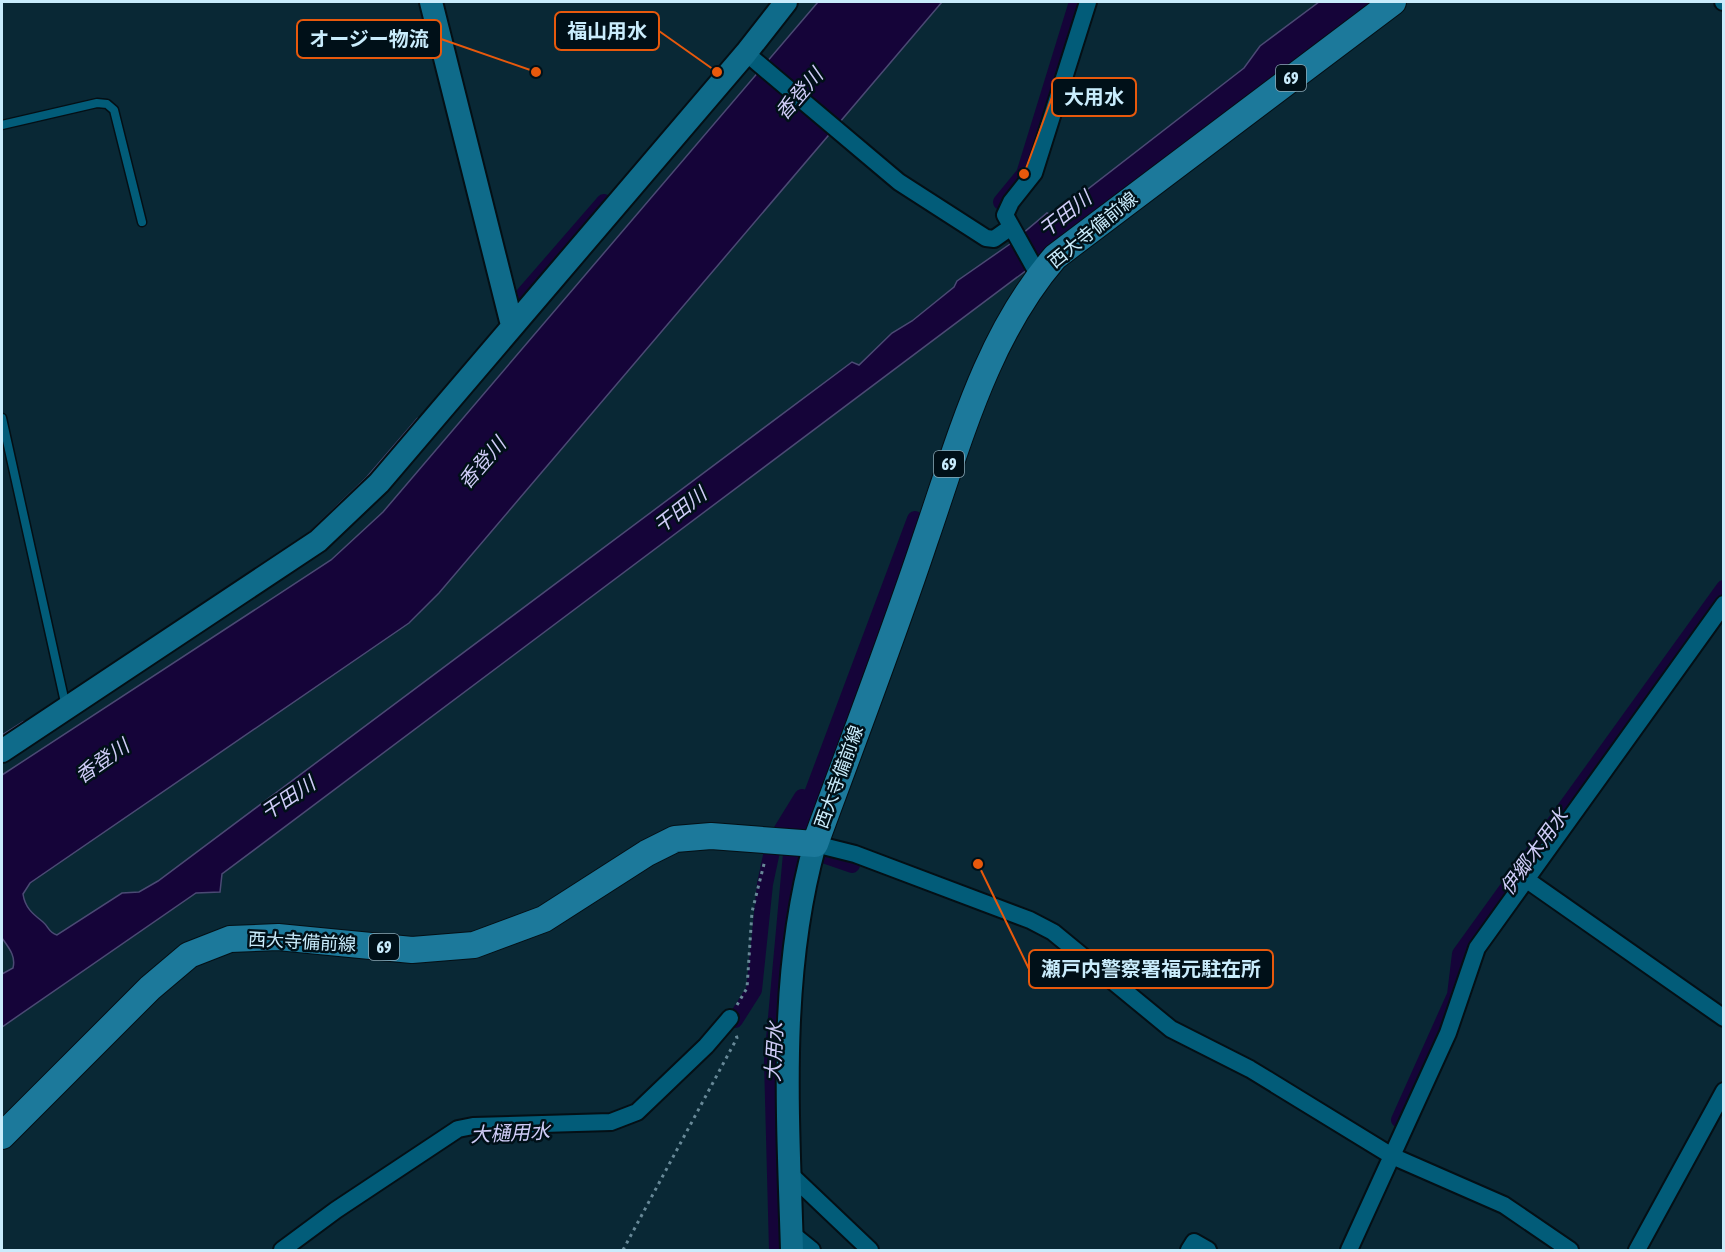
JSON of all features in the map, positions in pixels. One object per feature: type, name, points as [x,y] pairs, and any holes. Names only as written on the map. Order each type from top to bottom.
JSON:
[{"type":"main road","name":"西大寺備前線","points":[[2,1136],[150,988],[189,955],[230,939],[278,937],[412,950],[474,945],[544,919],[647,853],[675,839],[711,836],[815,844],[925,541],[966,419],[1004,332],[1036,272],[1393,2]]},
{"type":"street","points":[[431,2],[512,325]]},
{"type":"street","points":[[2,751],[318,541],[379,483],[512,325],[751,56],[786,2]]},
{"type":"street","points":[[1036,272],[1005,215],[1011,202],[1034,173],[1088,2]]},
{"type":"street","points":[[751,56],[898,182],[986,238],[994,239],[1012,230]]},
{"type":"street","points":[[1350,1251],[1448,1034],[1477,948],[1724,604]]},
{"type":"street","points":[[812,1251],[791,1242],[788,1035],[798,917],[815,844],[877,862],[1030,920],[1053,932],[1171,1029],[1250,1069],[1392,1156],[1504,1205],[1570,1251]]},
{"type":"street","points":[[1527,880],[1724,1018]]},
{"type":"street","points":[[282,1251],[336,1210],[458,1129],[473,1126],[611,1122],[637,1112],[698,1054],[730,1018]]},
{"type":"street","points":[[1637,1251],[1724,1091]]},
{"type":"street","points":[[790,1174],[870,1251]]},
{"type":"street","points":[[1189,1251],[1194,1242],[1208,1251]]},
{"type":"lane","points":[[2,125],[97,103],[107,104],[114,110],[142,222]]},
{"type":"lane","points":[[2,418],[5,450],[67,708]]},
{"type":"path","points":[[623,1251],[737,1038],[730,1018],[747,988],[752,912],[769,841]]},
{"type":"water","points":[[818,2],[942,2],[439,593],[409,623],[30,883],[23,894],[26,903],[52,932],[57,935],[122,893],[139,892],[158,881],[852,362],[859,365],[892,333],[912,321],[954,287],[957,281],[1010,244],[1047,213],[1053,216],[1244,68],[1260,46],[1319,2],[1380,2],[222,874],[220,892],[196,893],[2,1027],[2,974],[13,968],[14,960],[2,938],[2,775],[331,560],[383,512]]},
{"type":"waterway","name":"大用水","points":[[1001,202],[1024,174],[1077,2]]},
{"type":"waterway","points":[[518,301],[604,202]]},
{"type":"waterway","points":[[310,534],[368,478],[418,420]]},
{"type":"waterway","name":"大用水","points":[[798,831],[915,519]]},
{"type":"waterway","name":"伊郷木用水","points":[[1399,1120],[1455,995],[1460,954],[1724,588]]},
{"type":"waterway","points":[[2,737],[24,723]]},
{"type":"waterway","name":"大樋用水","points":[[778,836],[802,797]]},
{"type":"waterway","name":"大樋用水","points":[[735,1020],[754,990],[765,884],[772,851]]},
{"type":"waterway","name":"大用水","points":[[777,1250],[772,1061],[791,854]]},
{"type":"waterway","points":[[823,855],[852,865]]},
{"type":"place","name":"オージー物流","points":[[536,72]]},
{"type":"place","name":"福山用水","points":[[717,72]]},
{"type":"place","name":"大用水","points":[[1024,174]]},
{"type":"place","name":"瀬戸内警察署福元駐在所","points":[[978,864]]},
{"type":"water label","name":"香登川","points":[[799,94]]},
{"type":"water label","name":"干田川","points":[[1065,214]]},
{"type":"water label","name":"香登川","points":[[482,463]]},
{"type":"water label","name":"干田川","points":[[680,510]]},
{"type":"water label","name":"香登川","points":[[102,761]]},
{"type":"water label","name":"干田川","points":[[288,798]]}]
